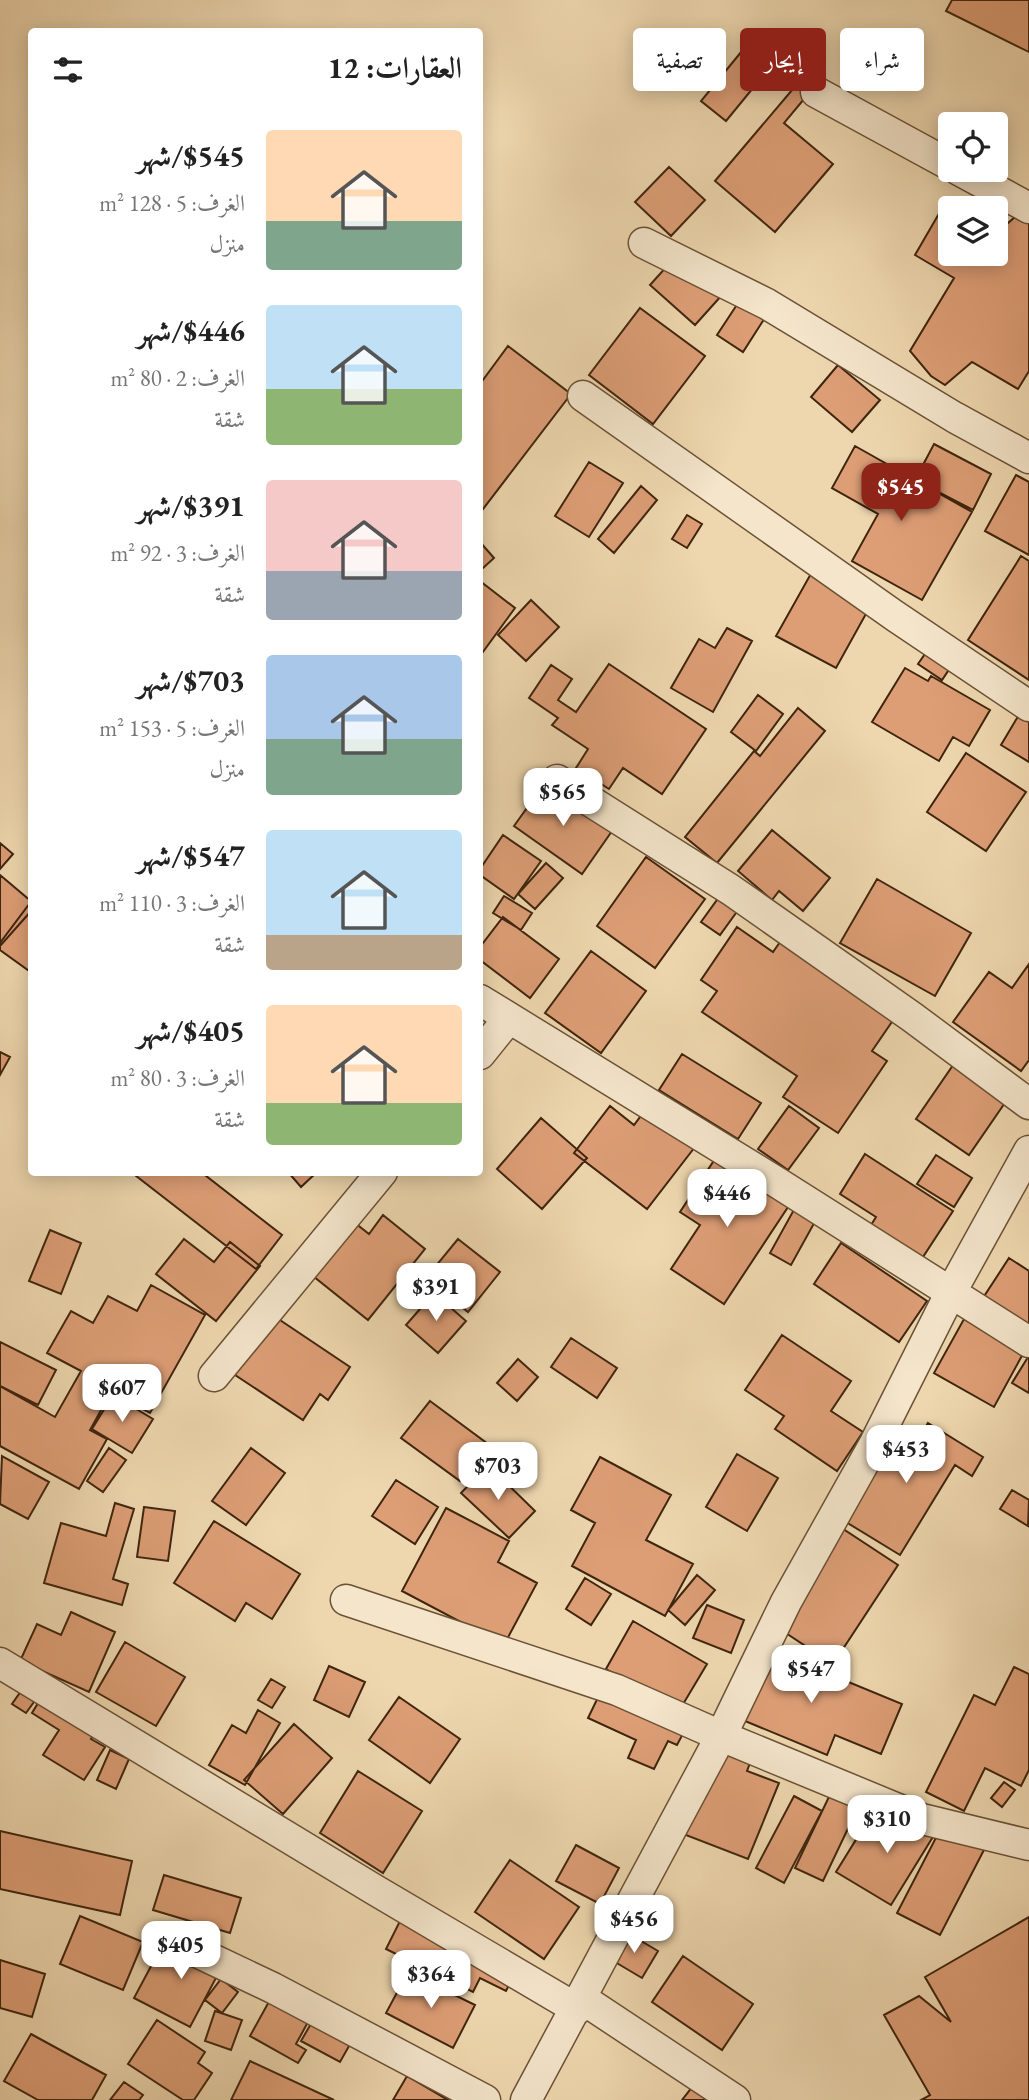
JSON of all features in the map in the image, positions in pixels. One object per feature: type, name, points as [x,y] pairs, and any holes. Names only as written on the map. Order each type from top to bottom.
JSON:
[{"type":"street","points":[[816,92],[938,158]]},
{"type":"street","points":[[981,182],[1029,208]]},
{"type":"street","points":[[644,243],[767,304],[954,418],[1029,458]]},
{"type":"street","points":[[583,396],[883,608],[1029,706]]},
{"type":"street","points":[[557,780],[731,890],[912,1017],[1029,1104]]},
{"type":"street","points":[[483,1002],[778,1182],[1029,1342]]},
{"type":"street","points":[[483,1050],[509,1018]]},
{"type":"street","points":[[526,2100],[721,1737],[786,1602],[875,1443],[951,1292],[1029,1150]]},
{"type":"street","points":[[214,1376],[379,1176]]},
{"type":"street","points":[[346,1600],[617,1690],[721,1737],[922,1819],[1029,1845]]},
{"type":"street","points":[[0,1663],[375,1890],[579,2003],[735,2100]]},
{"type":"street","points":[[170,1944],[195,1951],[273,1988],[485,2100]]},
{"type":"building","points":[[952,0],[1029,0],[1029,52],[946,11]]},
{"type":"building","points":[[740,53],[740,91],[751,91],[726,121],[701,101],[709,91],[726,91],[726,70]]},
{"type":"building","points":[[791,91],[809,93],[784,123],[833,164],[775,232],[715,181]]},
{"type":"building","points":[[669,167],[705,200],[671,236],[635,202]]},
{"type":"building","points":[[1029,205],[1029,371],[1018,389],[972,362],[945,385],[931,376],[910,351],[954,278],[915,255],[938,215],[938,266],[1008,266],[1008,223]]},
{"type":"building","points":[[677,255],[722,295],[695,325],[650,285]]},
{"type":"building","points":[[742,297],[768,313],[743,352],[717,335]]},
{"type":"building","points":[[640,308],[705,356],[653,424],[589,375]]},
{"type":"building","points":[[508,346],[571,394],[483,509],[483,380]]},
{"type":"building","points":[[838,365],[880,400],[852,432],[811,397]]},
{"type":"building","points":[[934,444],[991,474],[973,510],[915,480]]},
{"type":"building","points":[[855,446],[972,512],[922,600],[852,561],[878,514],[832,488]]},
{"type":"building","points":[[589,462],[623,483],[589,537],[555,516]]},
{"type":"building","points":[[1016,475],[1029,482],[1029,555],[985,531]]},
{"type":"building","points":[[641,486],[657,500],[614,553],[598,539]]},
{"type":"building","points":[[687,515],[702,524],[687,548],[672,539]]},
{"type":"building","points":[[483,545],[494,558],[483,568]]},
{"type":"building","points":[[1021,556],[1029,561],[1029,680],[968,640]]},
{"type":"building","points":[[813,570],[872,603],[836,668],[776,636]]},
{"type":"building","points":[[483,583],[515,608],[483,652]]},
{"type":"building","points":[[531,600],[559,627],[526,661],[498,635]]},
{"type":"building","points":[[727,628],[752,641],[713,712],[671,688],[699,639],[715,648]]},
{"type":"building","points":[[934,641],[958,656],[942,680],[918,664]]},
{"type":"building","points":[[609,664],[706,729],[662,794],[623,768],[609,789],[576,768],[588,749],[552,725],[558,718],[529,698],[551,665],[572,679],[558,700],[576,712]]},
{"type":"building","points":[[905,668],[928,681],[931,676],[990,710],[969,746],[953,737],[939,761],[872,722]]},
{"type":"building","points":[[758,695],[783,714],[756,751],[731,732]]},
{"type":"building","points":[[798,708],[825,731],[717,863],[685,837],[754,751],[760,756]]},
{"type":"building","points":[[1023,708],[1029,711],[1029,762],[1001,745]]},
{"type":"building","points":[[966,753],[1026,792],[986,851],[927,812]]},
{"type":"building","points":[[545,783],[612,831],[582,874],[514,826]]},
{"type":"building","points":[[772,830],[830,878],[803,911],[779,891],[772,900],[738,871]]},
{"type":"building","points":[[503,835],[541,861],[514,899],[483,877],[483,865]]},
{"type":"building","points":[[0,843],[13,854],[0,869]]},
{"type":"building","points":[[646,857],[705,899],[655,968],[597,926]]},
{"type":"building","points":[[546,863],[563,878],[535,909],[518,894]]},
{"type":"building","points":[[0,875],[28,899],[28,914],[0,946]]},
{"type":"building","points":[[877,879],[971,933],[935,996],[840,943]]},
{"type":"building","points":[[722,893],[741,906],[720,935],[701,922]]},
{"type":"building","points":[[504,896],[532,913],[521,930],[493,913]]},
{"type":"building","points":[[28,906],[28,970],[0,950],[0,943]]},
{"type":"building","points":[[503,917],[559,959],[530,998],[483,962],[483,943]]},
{"type":"building","points":[[737,927],[773,952],[780,942],[898,1013],[872,1051],[887,1061],[838,1133],[783,1097],[797,1076],[702,1012],[717,991],[701,980]]},
{"type":"building","points":[[591,951],[646,991],[601,1053],[545,1013]]},
{"type":"building","points":[[1029,964],[1029,1060],[1021,1071],[953,1022],[989,972],[1012,988]]},
{"type":"building","points":[[0,1052],[10,1057],[0,1075]]},
{"type":"building","points":[[682,1054],[761,1103],[738,1139],[659,1090]]},
{"type":"building","points":[[958,1058],[1011,1094],[969,1155],[916,1119]]},
{"type":"building","points":[[649,1105],[698,1143],[647,1209],[574,1153],[610,1106],[634,1125]]},
{"type":"building","points":[[789,1106],[819,1128],[788,1170],[758,1149]]},
{"type":"building","points":[[541,1118],[587,1158],[542,1209],[497,1169]]},
{"type":"building","points":[[865,1154],[953,1211],[919,1263],[868,1230],[876,1217],[840,1194]]},
{"type":"building","points":[[936,1155],[972,1178],[954,1207],[917,1184]]},
{"type":"building","points":[[717,1156],[790,1204],[724,1304],[671,1269],[700,1225],[680,1212]]},
{"type":"building","points":[[136,1176],[206,1176],[282,1235],[256,1269]]},
{"type":"building","points":[[291,1176],[313,1176],[301,1187]]},
{"type":"building","points":[[796,1206],[817,1218],[791,1265],[770,1253]]},
{"type":"building","points":[[383,1215],[425,1249],[368,1320],[308,1272],[350,1219],[369,1234]]},
{"type":"building","points":[[50,1230],[81,1243],[61,1294],[29,1281]]},
{"type":"building","points":[[184,1239],[214,1262],[230,1242],[260,1266],[216,1321],[156,1274]]},
{"type":"building","points":[[458,1239],[500,1272],[468,1312],[426,1278]]},
{"type":"building","points":[[841,1243],[927,1301],[899,1342],[814,1284]]},
{"type":"building","points":[[1009,1258],[1029,1271],[1029,1332],[981,1301]]},
{"type":"building","points":[[151,1285],[205,1315],[150,1413],[111,1392],[90,1430],[107,1439],[79,1489],[0,1446],[0,1386],[55,1417],[81,1371],[47,1353],[71,1311],[93,1323],[108,1296],[137,1311]]},
{"type":"building","points":[[434,1293],[466,1321],[438,1353],[406,1325]]},
{"type":"building","points":[[265,1310],[350,1367],[328,1400],[320,1394],[303,1420],[226,1369]]},
{"type":"building","points":[[964,1319],[1024,1352],[994,1407],[934,1373]]},
{"type":"building","points":[[782,1335],[851,1381],[831,1411],[863,1432],[837,1471],[775,1429],[784,1416],[745,1390]]},
{"type":"building","points":[[571,1338],[617,1368],[597,1398],[551,1367]]},
{"type":"building","points":[[0,1342],[56,1370],[38,1405],[0,1386]]},
{"type":"building","points":[[1029,1358],[1029,1393],[1012,1383]]},
{"type":"building","points":[[518,1359],[538,1377],[517,1401],[497,1383]]},
{"type":"building","points":[[113,1395],[153,1419],[132,1453],[92,1429]]},
{"type":"building","points":[[430,1401],[488,1444],[460,1481],[401,1438]]},
{"type":"building","points":[[928,1423],[983,1457],[972,1476],[955,1465],[900,1555],[841,1519],[899,1425],[919,1438]]},
{"type":"building","points":[[109,1448],[126,1460],[103,1492],[87,1481]]},
{"type":"building","points":[[251,1448],[285,1473],[246,1525],[212,1501]]},
{"type":"building","points":[[737,1454],[778,1478],[747,1531],[706,1507]]},
{"type":"building","points":[[2,1456],[49,1482],[28,1519],[0,1504]]},
{"type":"building","points":[[600,1457],[671,1495],[646,1540],[693,1564],[665,1616],[572,1566],[595,1523],[571,1510]]},
{"type":"building","points":[[488,1465],[535,1511],[509,1538],[461,1493]]},
{"type":"building","points":[[396,1480],[438,1507],[415,1544],[372,1516]]},
{"type":"building","points":[[1012,1490],[1029,1500],[1028,1526],[1000,1509]]},
{"type":"building","points":[[115,1503],[134,1509],[113,1579],[128,1584],[122,1605],[44,1583],[61,1523],[106,1536]]},
{"type":"building","points":[[144,1507],[175,1511],[168,1561],[137,1557]]},
{"type":"building","points":[[446,1508],[509,1541],[498,1562],[537,1583],[504,1645],[402,1591]]},
{"type":"building","points":[[214,1521],[300,1574],[272,1619],[246,1603],[235,1621],[174,1583]]},
{"type":"building","points":[[831,1521],[898,1565],[833,1664],[766,1620]]},
{"type":"building","points":[[697,1575],[715,1590],[685,1625],[668,1610]]},
{"type":"building","points":[[585,1578],[611,1594],[591,1625],[566,1609]]},
{"type":"building","points":[[707,1605],[744,1620],[731,1653],[693,1638]]},
{"type":"building","points":[[71,1612],[115,1632],[89,1692],[20,1661],[37,1624],[61,1635]]},
{"type":"building","points":[[633,1621],[707,1664],[679,1711],[606,1669]]},
{"type":"building","points":[[125,1642],[185,1677],[156,1726],[96,1692]]},
{"type":"building","points":[[766,1648],[902,1704],[881,1754],[835,1735],[827,1755],[721,1711]]},
{"type":"building","points":[[329,1666],[365,1682],[349,1717],[314,1700]]},
{"type":"building","points":[[1014,1667],[1029,1674],[1029,1770],[1021,1786],[985,1768],[964,1811],[926,1792],[974,1695],[995,1705]]},
{"type":"building","points":[[33,1674],[47,1684],[26,1713],[12,1704]]},
{"type":"building","points":[[271,1679],[285,1687],[272,1708],[258,1700]]},
{"type":"building","points":[[49,1685],[104,1719],[91,1739],[105,1747],[84,1780],[43,1755],[59,1730],[32,1713]]},
{"type":"building","points":[[603,1687],[687,1726],[677,1745],[668,1741],[654,1769],[628,1758],[636,1740],[588,1718]]},
{"type":"building","points":[[399,1697],[460,1739],[430,1783],[369,1740]]},
{"type":"building","points":[[258,1710],[280,1723],[245,1785],[209,1765],[232,1725],[246,1733]]},
{"type":"building","points":[[294,1724],[332,1758],[283,1814],[244,1780]]},
{"type":"building","points":[[717,1735],[755,1750],[747,1771],[779,1783],[748,1859],[678,1832]]},
{"type":"building","points":[[110,1750],[129,1759],[116,1789],[97,1780]]},
{"type":"building","points":[[358,1771],[422,1811],[383,1873],[320,1833]]},
{"type":"building","points":[[836,1782],[864,1795],[823,1881],[795,1868]]},
{"type":"building","points":[[1004,1782],[1015,1790],[1002,1807],[991,1798]]},
{"type":"building","points":[[794,1796],[822,1811],[784,1883],[756,1868]]},
{"type":"building","points":[[910,1809],[939,1827],[891,1905],[836,1872],[870,1817],[895,1833]]},
{"type":"building","points":[[942,1826],[985,1848],[940,1935],[897,1913]]},
{"type":"building","points":[[0,1831],[132,1861],[120,1915],[0,1889]]},
{"type":"building","points":[[576,1845],[619,1868],[600,1904],[556,1881]]},
{"type":"building","points":[[510,1860],[579,1907],[544,1959],[475,1912]]},
{"type":"building","points":[[164,1875],[241,1898],[230,1933],[153,1910]]},
{"type":"building","points":[[406,1909],[519,1965],[506,1991],[480,1978],[473,1992],[386,1949]]},
{"type":"building","points":[[80,1916],[143,1942],[123,1990],[60,1964]]},
{"type":"building","points":[[1029,1917],[1029,2100],[921,2100],[930,2095],[884,2015],[919,1996],[951,2022],[925,1977]]},
{"type":"building","points":[[626,1932],[658,1951],[642,1978],[610,1959]]},
{"type":"building","points":[[183,1936],[226,1959],[190,2027],[134,1998],[157,1955],[169,1962]]},
{"type":"building","points":[[683,1956],[753,2004],[722,2050],[652,2002]]},
{"type":"building","points":[[0,1960],[45,1974],[32,2017],[0,2008]]},
{"type":"building","points":[[408,1972],[475,2005],[453,2048],[386,2013]]},
{"type":"building","points":[[221,1979],[238,1992],[222,2013],[205,2000]]},
{"type":"building","points":[[276,1989],[314,2011],[296,2044],[306,2050],[298,2063],[250,2036]]},
{"type":"building","points":[[320,2008],[353,2039],[340,2062],[301,2041]]},
{"type":"building","points":[[215,2011],[242,2020],[231,2050],[205,2041]]},
{"type":"building","points":[[157,2020],[205,2052],[198,2063],[212,2073],[194,2100],[183,2100],[128,2064]]},
{"type":"building","points":[[31,2034],[106,2075],[92,2100],[38,2100],[4,2081]]},
{"type":"building","points":[[250,2061],[334,2100],[231,2100]]},
{"type":"building","points":[[407,2076],[448,2100],[393,2100]]},
{"type":"building","points":[[700,2077],[709,2100],[682,2100]]},
{"type":"building","points":[[124,2082],[143,2095],[139,2100],[110,2100]]}]
